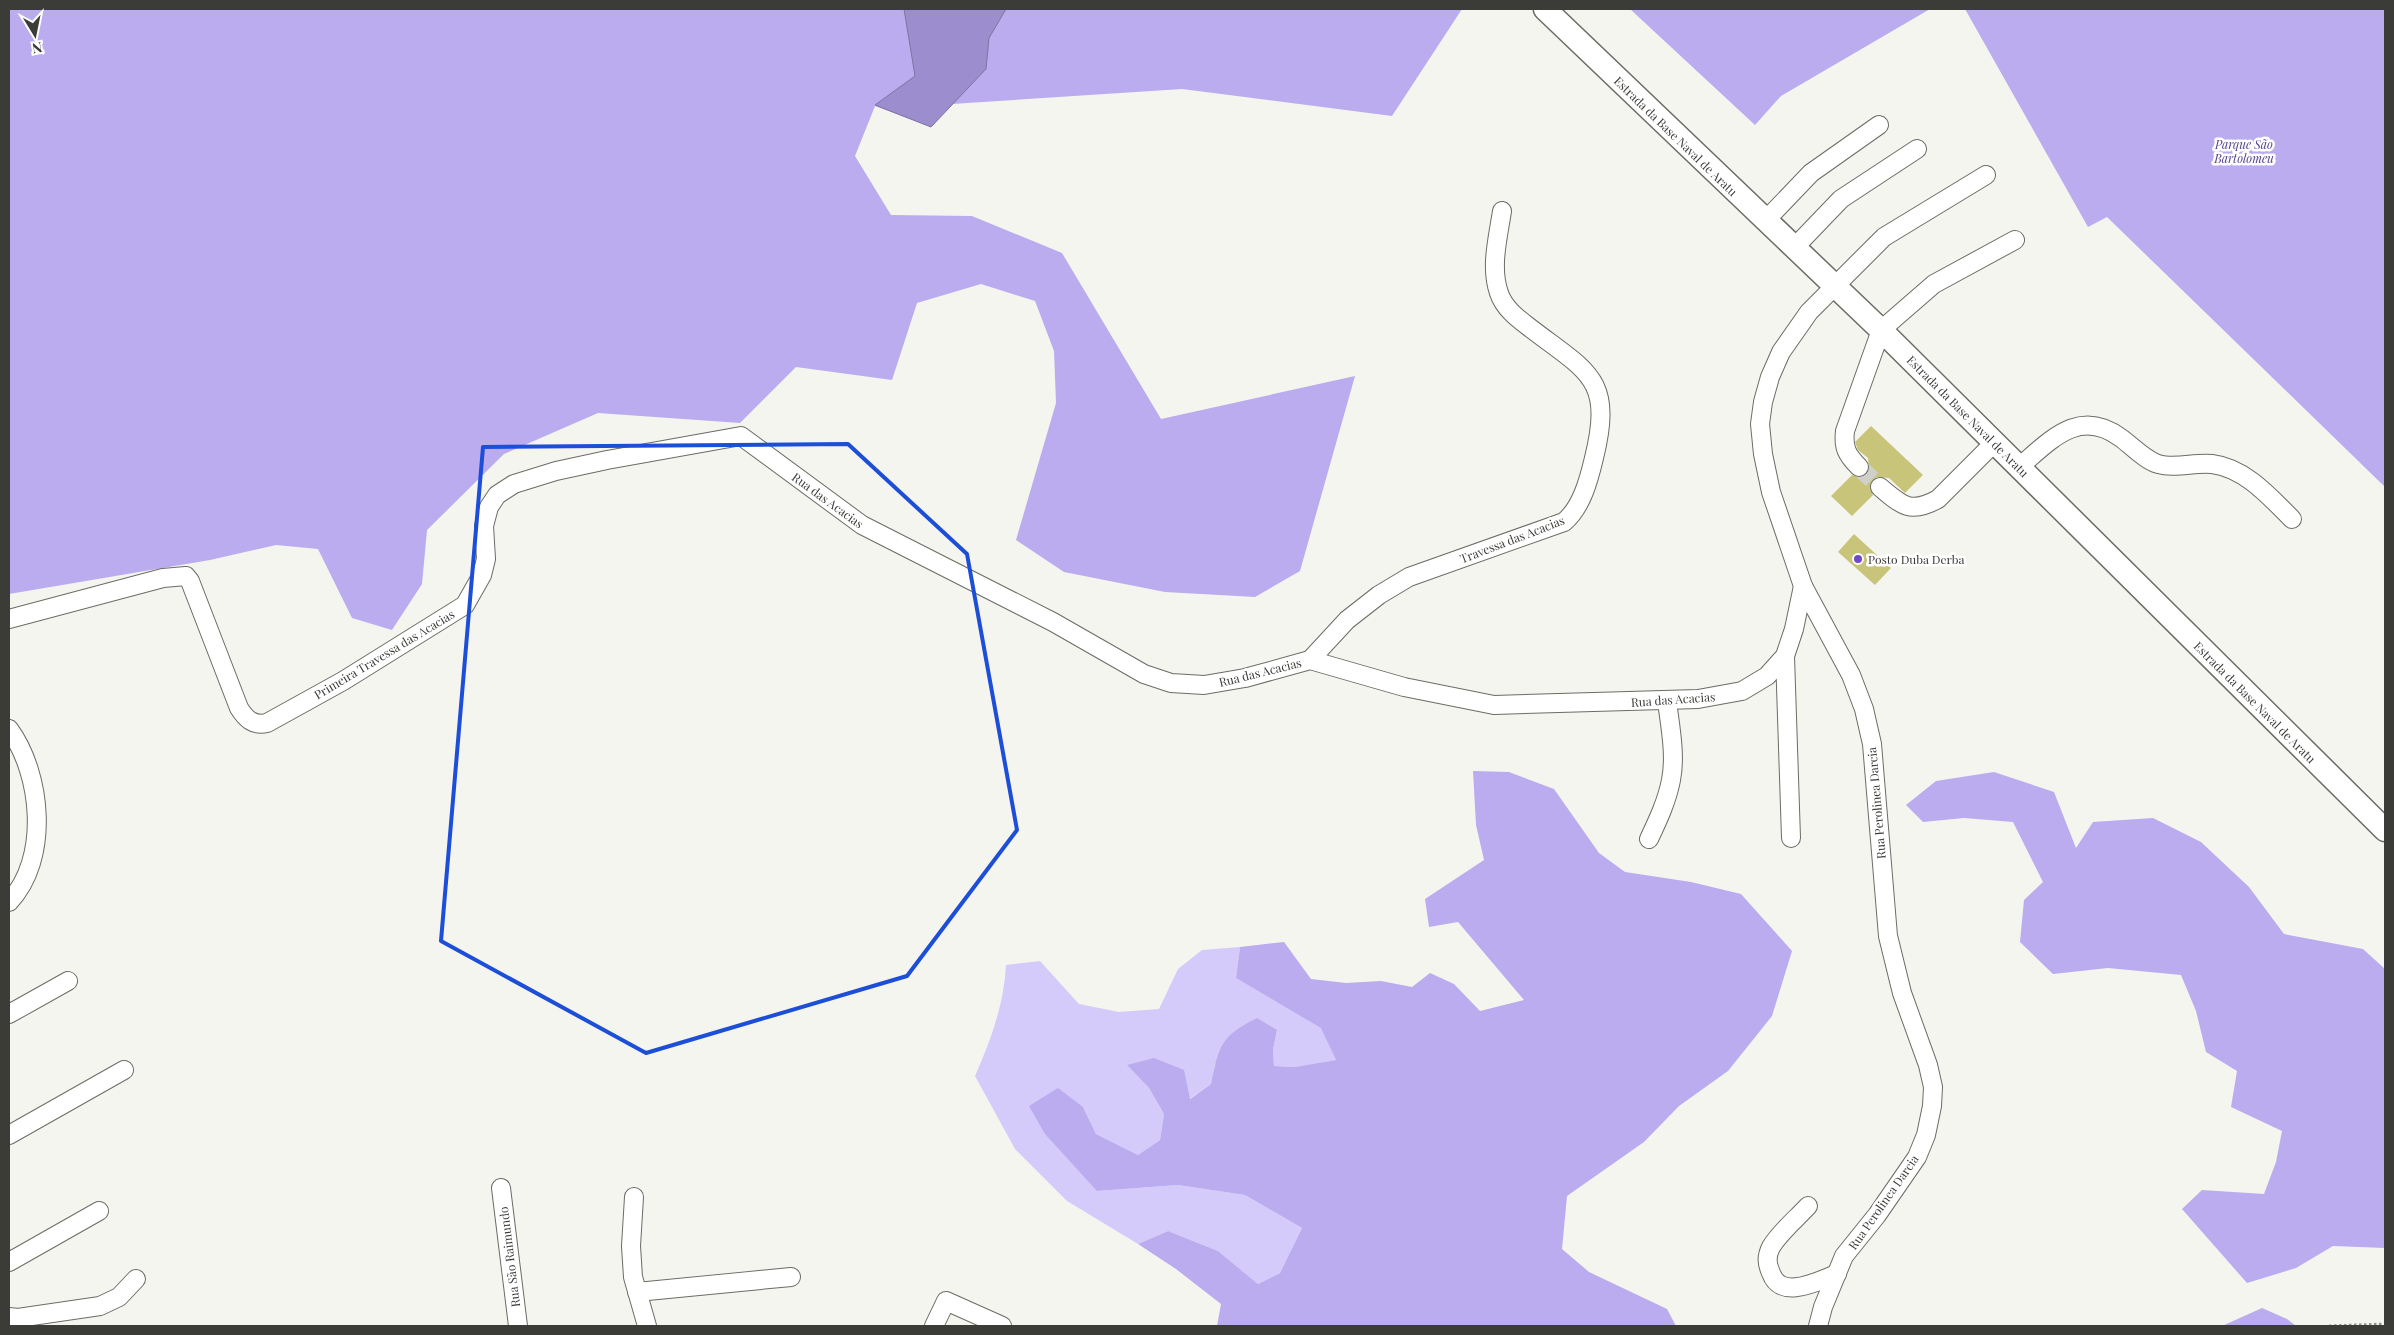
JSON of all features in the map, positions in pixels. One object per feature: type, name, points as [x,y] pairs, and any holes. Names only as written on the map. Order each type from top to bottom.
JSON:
[{"type":"main road","name":"Estrada da Base Naval de Aratu","points":[[1545,9],[1881,330],[2385,830]]},
{"type":"street","points":[[1765,221],[1811,173],[1879,125]]},
{"type":"street","points":[[1794,248],[1841,199],[1917,149]]},
{"type":"street","name":"Rua Perolinea Darcia","points":[[1818,1326],[1823,1307],[1844,1256],[1877,1215],[1917,1157],[1926,1135],[1932,1106],[1933,1087],[1928,1065],[1902,993],[1888,936],[1872,744],[1864,709],[1851,675],[1803,586],[1771,492],[1763,454],[1760,424],[1770,378],[1781,352],[1809,312],[1884,237],[1986,176]]},
{"type":"street","name":"Travessa das Acacias","points":[[1310,660],[1347,620],[1379,595],[1409,577],[1564,522],[1572,515],[1580,501],[1598,441],[1602,408],[1599,392],[1583,370],[1514,315],[1500,294],[1495,256],[1502,211]]},
{"type":"street","points":[[1859,467],[1847,455],[1843,444],[1845,431],[1881,330],[1934,284],[2015,240]]},
{"type":"street","points":[[2020,467],[2063,432],[2079,426],[2105,428],[2159,464],[2211,464],[2225,467],[2248,478],[2292,519]]},
{"type":"street","name":"Rua das Acacias","points":[[741,436],[862,525],[1053,622],[1144,674],[1171,683],[1204,685],[1245,678],[1310,660],[1404,687],[1494,705],[1698,699],[1742,691],[1768,676],[1785,656],[1794,629],[1803,586]]},
{"type":"street","name":"Primeira Travessa das Acacias","points":[[9,619],[163,578],[186,576],[190,581],[239,708],[250,721],[256,724],[267,723],[343,681],[465,606],[482,575],[486,559],[484,526],[489,507],[497,495],[514,484],[581,466],[741,436]]},
{"type":"street","points":[[1880,486],[1900,505],[1914,508],[1927,505],[1938,499],[1995,442]]},
{"type":"street","points":[[1785,656],[1791,838]]},
{"type":"street","points":[[1649,839],[1666,801],[1671,779],[1673,762],[1667,701]]},
{"type":"street","points":[[9,729],[28,765],[36,803],[35,850],[28,874],[17,893],[9,902]]},
{"type":"street","points":[[9,1014],[68,981]]},
{"type":"street","points":[[9,1135],[124,1070]]},
{"type":"street","name":"Rua São Raimundo","points":[[501,1188],[518,1326]]},
{"type":"street","points":[[634,1197],[631,1246],[633,1277],[647,1326]]},
{"type":"street","points":[[1808,1206],[1771,1247],[1766,1262],[1773,1278],[1787,1288],[1800,1287],[1836,1274]]},
{"type":"street","points":[[9,1262],[99,1211]]},
{"type":"street","points":[[637,1292],[791,1278]]},
{"type":"street","points":[[9,1317],[18,1318],[100,1306],[119,1297],[136,1279]]},
{"type":"street","points":[[934,1326],[946,1301],[1002,1326]]},
{"type":"path","points":[[2329,1326],[2385,1324]]},
{"type":"highlighted area","points":[[848,444],[967,554],[1017,830],[907,976],[646,1053],[441,941],[483,447]]},
{"type":"shaded area","points":[[904,9],[1006,9],[989,38],[986,69],[931,127],[875,105],[915,76]]},
{"type":"shaded area","points":[[1240,947],[1236,978],[1322,1028],[1336,1060],[1294,1067],[1274,1066],[1273,1050],[1277,1030],[1215,1064],[1211,1084],[1189,1099],[1127,1065],[1149,1088],[1164,1114],[1160,1140],[1138,1155],[1096,1134],[1083,1107],[1097,1191],[1178,1185],[1245,1195],[1302,1228],[1280,1273],[1258,1284],[1218,1251],[1168,1231],[1138,1244],[1067,1201],[1015,1149],[975,1076],[1000,1008],[1006,965],[1040,961],[1079,1004],[1119,1012],[1159,1009],[1178,969],[1202,950]]},
{"type":"green space","points":[[9,9],[1462,9],[1392,116],[1182,89],[952,104],[931,127],[875,106],[855,156],[891,215],[972,216],[1062,253],[1161,419],[1355,376],[1300,571],[1255,597],[1165,592],[1064,572],[1016,540],[1056,403],[1054,351],[1035,301],[981,284],[917,303],[892,380],[796,367],[740,423],[598,413],[504,454],[427,530],[422,584],[392,630],[352,618],[318,549],[276,545],[210,560],[9,594]]},
{"type":"green space","points":[[1630,9],[1930,9],[1781,96],[1755,125]]},
{"type":"green space","name":"Parque São Bartolomeu","points":[[1965,9],[2385,9],[2385,487],[2107,217],[2088,227]]},
{"type":"green space","points":[[1473,771],[1509,772],[1554,789],[1599,853],[1625,872],[1691,882],[1741,894],[1792,951],[1772,1016],[1728,1071],[1679,1106],[1644,1142],[1567,1196],[1562,1249],[1589,1272],[1667,1309],[1676,1326],[1217,1326],[1221,1304],[1176,1269],[1138,1244],[1168,1231],[1218,1251],[1258,1284],[1280,1273],[1302,1228],[1245,1195],[1178,1185],[1097,1191],[1045,1134],[1029,1106],[1058,1088],[1083,1107],[1096,1134],[1138,1155],[1160,1140],[1164,1114],[1149,1088],[1127,1065],[1154,1058],[1184,1070],[1190,1099],[1211,1084],[1216,1060],[1224,1043],[1236,1030],[1257,1018],[1277,1030],[1273,1050],[1274,1066],[1294,1067],[1336,1060],[1321,1028],[1236,978],[1240,947],[1284,942],[1311,979],[1346,983],[1381,981],[1412,987],[1430,973],[1454,984],[1480,1011],[1524,1000],[1458,922],[1429,927],[1425,899],[1484,860],[1476,825]]},
{"type":"green space","points":[[1994,772],[2054,792],[2076,848],[2093,822],[2153,818],[2201,842],[2249,887],[2284,934],[2363,949],[2385,969],[2385,1248],[2333,1246],[2296,1268],[2247,1283],[2182,1209],[2202,1190],[2264,1194],[2276,1162],[2282,1131],[2231,1107],[2237,1071],[2206,1052],[2196,1011],[2181,975],[2108,968],[2053,974],[2020,942],[2024,900],[2043,882],[2013,822],[1964,818],[1923,822],[1906,805],[1936,781]]},
{"type":"green space","points":[[2262,1308],[2287,1319],[2296,1326],[2222,1326]]},
{"type":"building","points":[[1871,426],[1923,475],[1905,493],[1889,478],[1876,477],[1870,485],[1873,495],[1852,516],[1831,496],[1852,475],[1861,477],[1869,470],[1868,458],[1858,450],[1855,442]]},
{"type":"building","name":"Posto Duba Derba","points":[[1854,534],[1891,568],[1875,585],[1838,552]]},
{"type":"tunnel","points":[[1859,467],[1880,487]]},
{"type":"place","name":"Posto Duba Derba","points":[[1858,559]]}]
